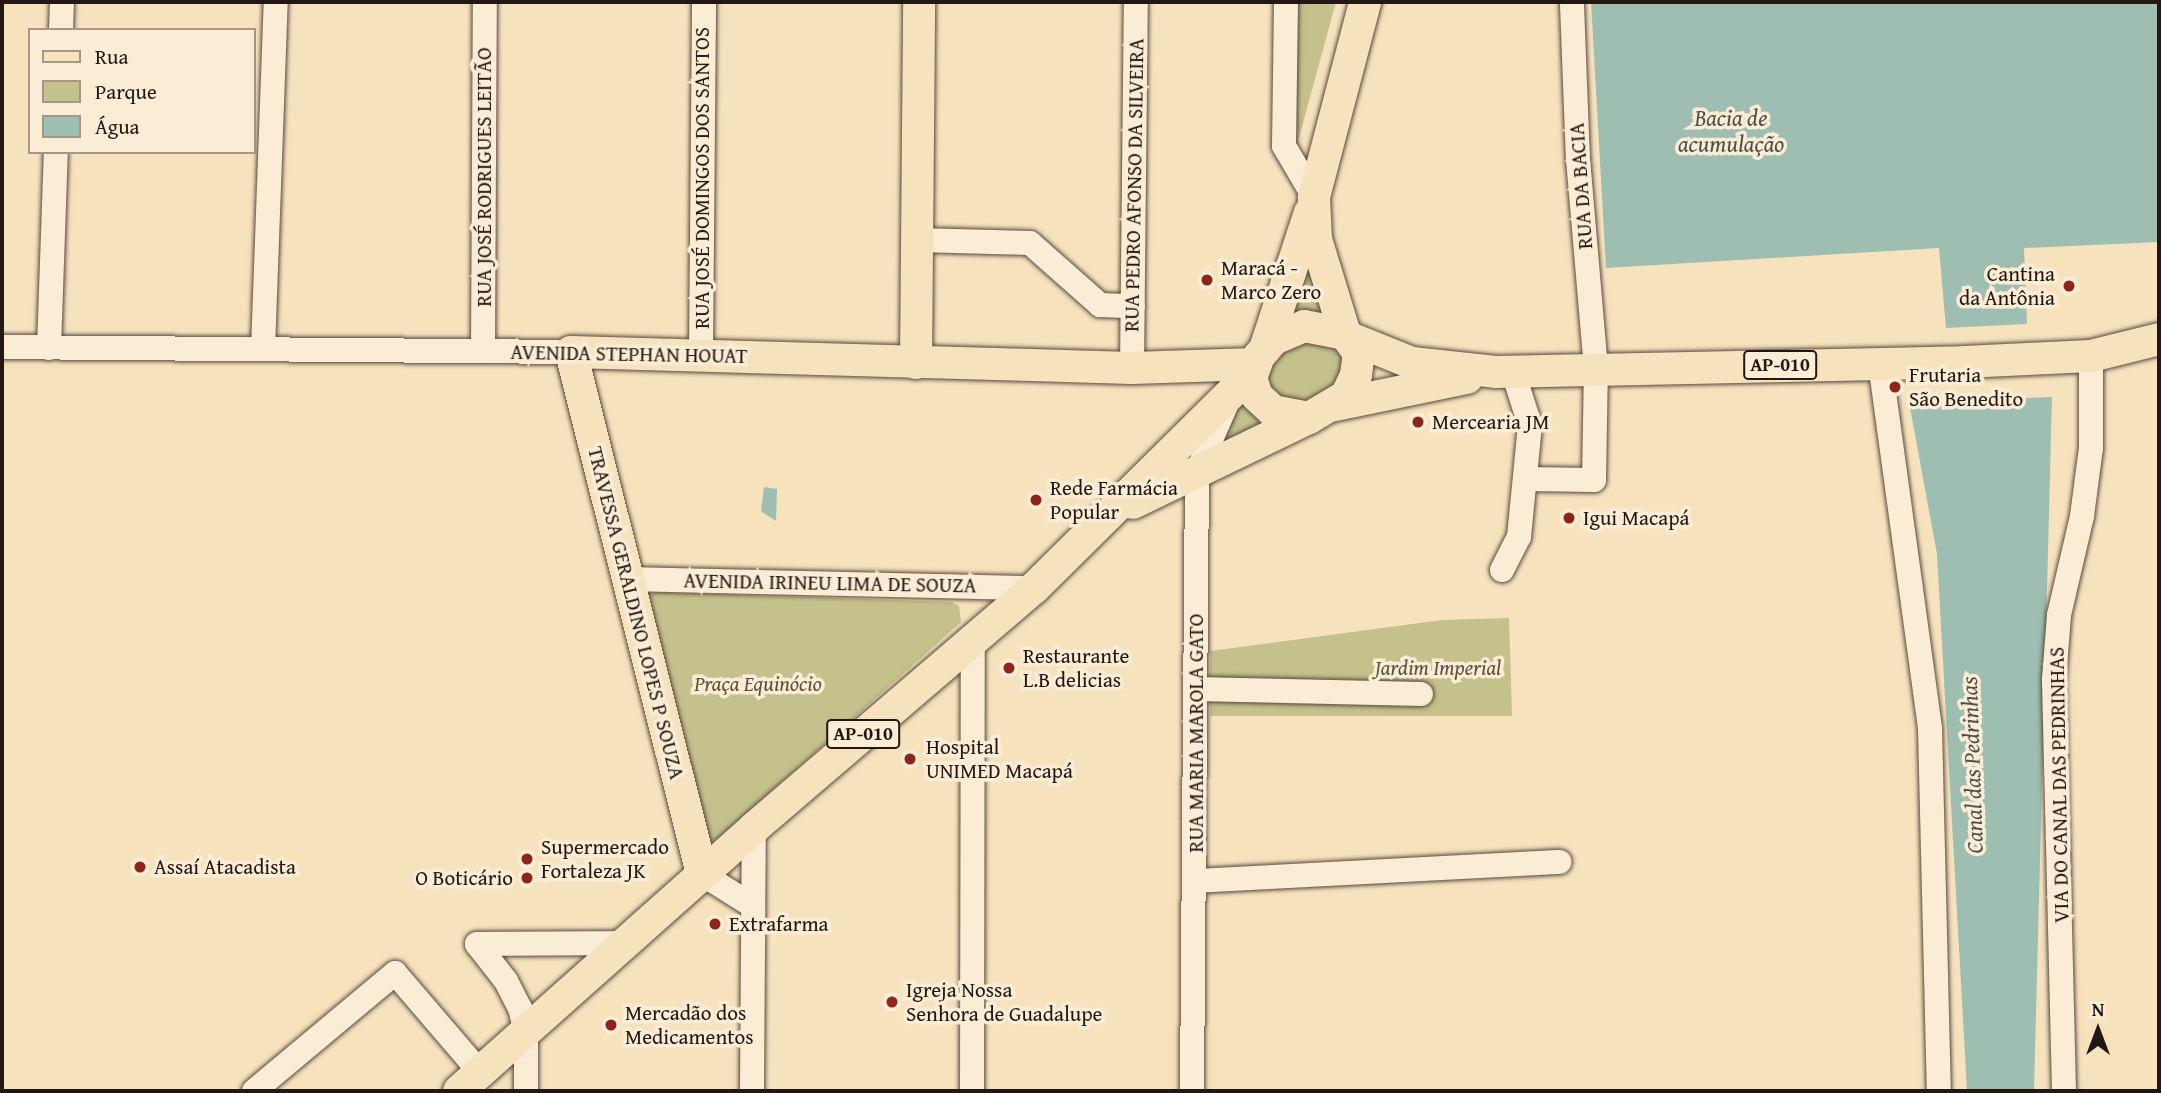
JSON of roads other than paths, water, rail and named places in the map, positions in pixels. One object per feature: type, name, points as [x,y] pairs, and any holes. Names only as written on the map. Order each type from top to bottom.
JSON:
[{"type":"main road","points":[[916,363],[919,2]]},
{"type":"main road","points":[[1252,367],[1314,197],[1365,2]]},
{"type":"main road","points":[[1314,197],[1316,239],[1348,336]]},
{"type":"main road","name":"AP-010","points":[[470,1082],[754,828],[1034,588],[1113,513],[1252,367],[1274,339],[1304,326],[1348,336],[1412,363],[1504,372],[2091,356],[2159,339]]},
{"type":"main road","name":"AP-010","points":[[1113,513],[1322,412],[1346,396],[1356,375],[1359,353],[1348,336]]},
{"type":"main road","name":"AVENIDA STEPHAN HOUAT","points":[[571,352],[701,353],[916,363],[1132,368],[1252,367]]},
{"type":"main road","name":"TRAVESSA GERALDINO LOPES P SOUZA","points":[[571,352],[702,874]]},
{"type":"main road","name":"AP-010","points":[[1252,367],[1257,396],[1273,411],[1322,412],[1504,372]]},
{"type":"street","points":[[61,28],[62,2]]},
{"type":"street","points":[[263,349],[276,2]]},
{"type":"street","name":"RUA JOSÉ RODRIGUES LEITÃO","points":[[483,351],[485,2]]},
{"type":"street","name":"RUA JOSÉ DOMINGOS DOS SANTOS","points":[[701,353],[704,2]]},
{"type":"street","name":"RUA PEDRO AFONSO DA SILVEIRA","points":[[1132,368],[1136,2]]},
{"type":"street","points":[[1286,2],[1284,146],[1314,197]]},
{"type":"street","name":"RUA DA BACIA","points":[[1526,479],[1594,480],[1596,369],[1578,161],[1573,2]]},
{"type":"street","points":[[49,348],[56,154]]},
{"type":"street","points":[[918,240],[1030,243],[1100,304],[1133,306]]},
{"type":"street","name":"AVENIDA STEPHAN HOUAT","points":[[2,348],[571,352]]},
{"type":"street","name":"VIA DO CANAL DAS PEDRINHAS","points":[[2064,1091],[2054,679],[2059,615],[2082,516],[2091,448],[2091,356]]},
{"type":"street","points":[[1880,363],[1930,729],[1939,1091]]},
{"type":"street","name":"RUA MARIA MAROLA GATO","points":[[1192,1091],[1197,472],[1252,367]]},
{"type":"street","points":[[1502,570],[1519,537],[1530,425],[1504,372]]},
{"type":"street","name":"AVENIDA IRINEU LIMA DE SOUZA","points":[[627,579],[1034,588]]},
{"type":"street","points":[[972,1091],[973,640]]},
{"type":"street","points":[[1197,689],[1421,694]]},
{"type":"street","points":[[752,1091],[754,828]]},
{"type":"street","points":[[1195,881],[1560,862]]},
{"type":"street","points":[[702,874],[753,906]]},
{"type":"street","points":[[526,1091],[526,1032],[520,1008],[506,981],[477,944],[625,943]]},
{"type":"street","points":[[254,1091],[395,972],[470,1082]]},
{"type":"water","name":"Bacia de acumulação","points":[[1591,2],[2159,2],[2159,242],[2024,248],[2027,324],[1946,328],[1939,248],[1606,268]]},
{"type":"water","name":"Canal das Pedrinhas","points":[[2052,397],[2034,1091],[1967,1091],[1937,554],[1909,402]]},
{"type":"water","points":[[764,487],[777,489],[776,521],[761,511]]},
{"type":"place","name":"Maracá - Marco Zero","points":[[1207,280]]},
{"type":"place","name":"Cantina da Antônia","points":[[2069,286]]},
{"type":"place","name":"Frutaria São Benedito","points":[[1895,387]]},
{"type":"place","name":"Mercearia JM","points":[[1418,422]]},
{"type":"place","name":"Rede Farmácia Popular","points":[[1036,500]]},
{"type":"place","name":"Igui Macapá","points":[[1569,518]]},
{"type":"place","name":"Restaurante L.B delicias","points":[[1009,668]]},
{"type":"place","name":"Hospital UNIMED Macapá","points":[[910,759]]},
{"type":"place","name":"Supermercado Fortaleza JK","points":[[527,859]]},
{"type":"place","name":"Assaí Atacadista","points":[[140,867]]},
{"type":"place","name":"O Boticário","points":[[527,878]]},
{"type":"place","name":"Extrafarma","points":[[715,924]]},
{"type":"place","name":"Igreja Nossa Senhora de Guadalupe","points":[[892,1002]]},
{"type":"place","name":"Mercadão dos Medicamentos","points":[[611,1025]]},
{"type":"park label","name":"Jardim Imperial","points":[[1438,668]]},
{"type":"park label","name":"Praça Equinócio","points":[[758,684]]}]
